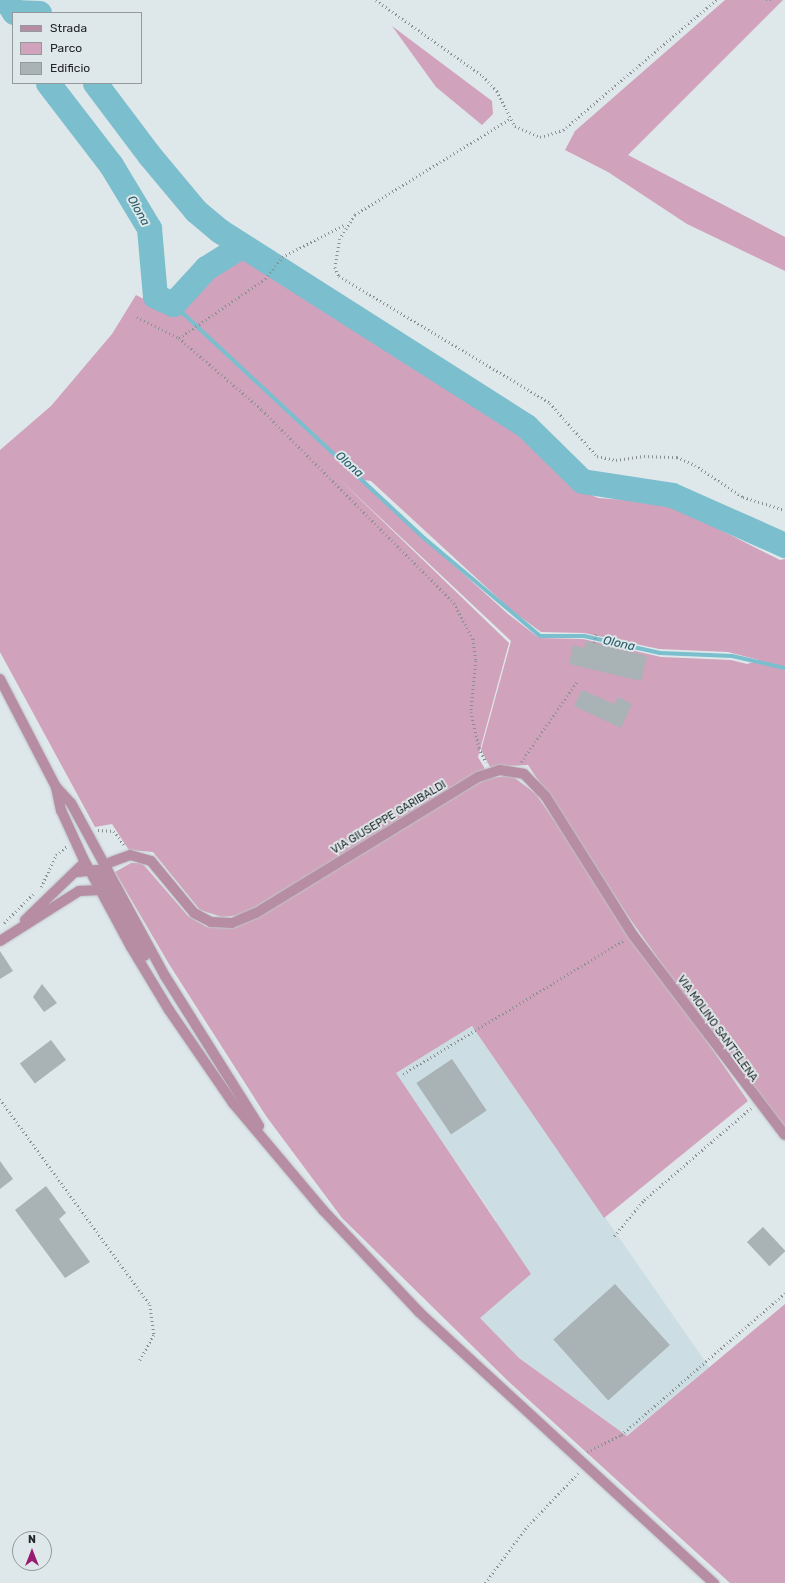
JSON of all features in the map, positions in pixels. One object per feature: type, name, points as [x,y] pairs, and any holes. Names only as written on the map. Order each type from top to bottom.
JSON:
[{"type":"street","points":[[0,679],[56,787],[61,810],[83,858],[100,890],[200,1058],[323,1210],[390,1282],[714,1583]]},
{"type":"street","name":"VIA GIUSEPPE GARIBALDI","points":[[130,856],[151,861],[187,907],[203,919],[218,923],[240,921],[490,772],[516,771]]},
{"type":"street","points":[[516,771],[532,780],[546,797],[633,934]]},
{"type":"street","points":[[56,787],[71,803],[165,976],[206,1040],[266,1140]]},
{"type":"street","points":[[111,862],[130,856]]},
{"type":"street","points":[[18,928],[77,872],[83,858]]},
{"type":"street","points":[[77,872],[89,868],[97,870],[162,987],[206,1040]]},
{"type":"street","points":[[1,940],[79,891],[100,890]]},
{"type":"street","name":"VIA MOLINO SANT'ELENA","points":[[633,934],[757,1103],[785,1135]]},
{"type":"path","points":[[376,0],[483,76],[497,91],[509,120],[540,137],[563,130],[716,0]]},
{"type":"path","points":[[766,0],[771,1]]},
{"type":"path","points":[[178,338],[265,278],[282,258],[347,223],[371,204],[509,120]]},
{"type":"path","points":[[347,223],[335,267],[344,281],[550,403],[597,456],[616,460],[644,456],[677,457],[694,465],[743,497],[785,510]]},
{"type":"path","points":[[137,317],[178,338],[262,410],[454,603],[472,639],[476,661],[471,712],[479,748],[490,772]]},
{"type":"path","points":[[594,643],[596,633]]},
{"type":"path","points":[[516,771],[578,680]]},
{"type":"path","points":[[89,834],[102,828],[114,831],[130,856]]},
{"type":"path","points":[[1,940],[4,924],[40,888],[56,855],[76,841]]},
{"type":"path","points":[[402,1074],[633,934]]},
{"type":"path","points":[[0,1099],[150,1305],[154,1335],[139,1362]]},
{"type":"path","points":[[614,1236],[644,1200],[757,1103]]},
{"type":"path","points":[[578,1457],[621,1435],[785,1293]]},
{"type":"path","points":[[485,1583],[525,1529],[586,1464]]},
{"type":"shaded area","points":[[472,1026],[709,1367],[627,1436],[519,1358],[479,1318],[496,1220],[395,1073]]},
{"type":"green space","points":[[725,0],[783,0],[628,155],[785,237],[785,271],[687,224],[608,172],[565,150],[575,131]]},
{"type":"green space","points":[[392,26],[492,101],[493,114],[482,125],[436,87]]},
{"type":"green space","points":[[241,252],[280,284],[384,346],[521,437],[568,484],[598,498],[667,503],[780,560],[785,559],[785,1128],[722,1049],[628,916],[528,765],[490,767],[481,750],[511,641],[336,476],[509,643],[478,757],[485,769],[242,915],[222,917],[200,910],[153,852],[129,850],[112,824],[95,827],[0,652],[0,450],[51,406],[112,334],[136,295],[167,311],[182,303],[205,277]],"holes":[[[365,480],[371,481],[511,610],[541,632],[584,633],[659,649],[728,652],[759,660],[747,664],[731,660],[661,657],[583,639],[539,638],[508,614],[377,496]]]},
{"type":"green space","points":[[511,775],[536,794],[748,1101],[604,1218],[472,1026],[396,1073],[531,1274],[480,1318],[519,1358],[627,1436],[785,1304],[785,1583],[730,1583],[508,1381],[342,1218],[266,1116],[169,964],[115,872],[131,863],[142,863],[188,916],[207,927],[235,928],[485,779]]},
{"type":"building","points":[[586,641],[647,656],[641,681],[569,664],[573,645],[584,648]]},
{"type":"building","points":[[582,690],[614,704],[618,697],[632,704],[621,728],[574,706]]},
{"type":"building","points":[[0,951],[13,971],[0,979]]},
{"type":"building","points":[[42,984],[57,1003],[44,1012],[33,997]]},
{"type":"building","points":[[51,1040],[66,1060],[35,1083],[20,1063]]},
{"type":"building","points":[[452,1059],[487,1110],[451,1134],[416,1083]]},
{"type":"building","points":[[0,1161],[13,1179],[0,1189]]},
{"type":"building","points":[[46,1186],[66,1213],[59,1219],[90,1262],[65,1278],[15,1210]]},
{"type":"building","points":[[763,1227],[785,1251],[769,1266],[747,1242]]},
{"type":"building","points":[[615,1284],[670,1345],[608,1400],[553,1340]]},
{"type":"waterway","name":"Olona","points":[[6,0],[14,12]]},
{"type":"waterway","name":"Olona","points":[[49,84],[111,165],[149,228],[155,296],[173,304],[206,268],[241,246]]},
{"type":"waterway","name":"Olona","points":[[96,84],[150,156],[196,211],[220,231],[526,426],[582,481],[672,495],[785,545]]},
{"type":"waterway","name":"Olona","points":[[173,304],[424,538],[540,636],[584,636],[660,653],[732,656],[785,668]]}]
